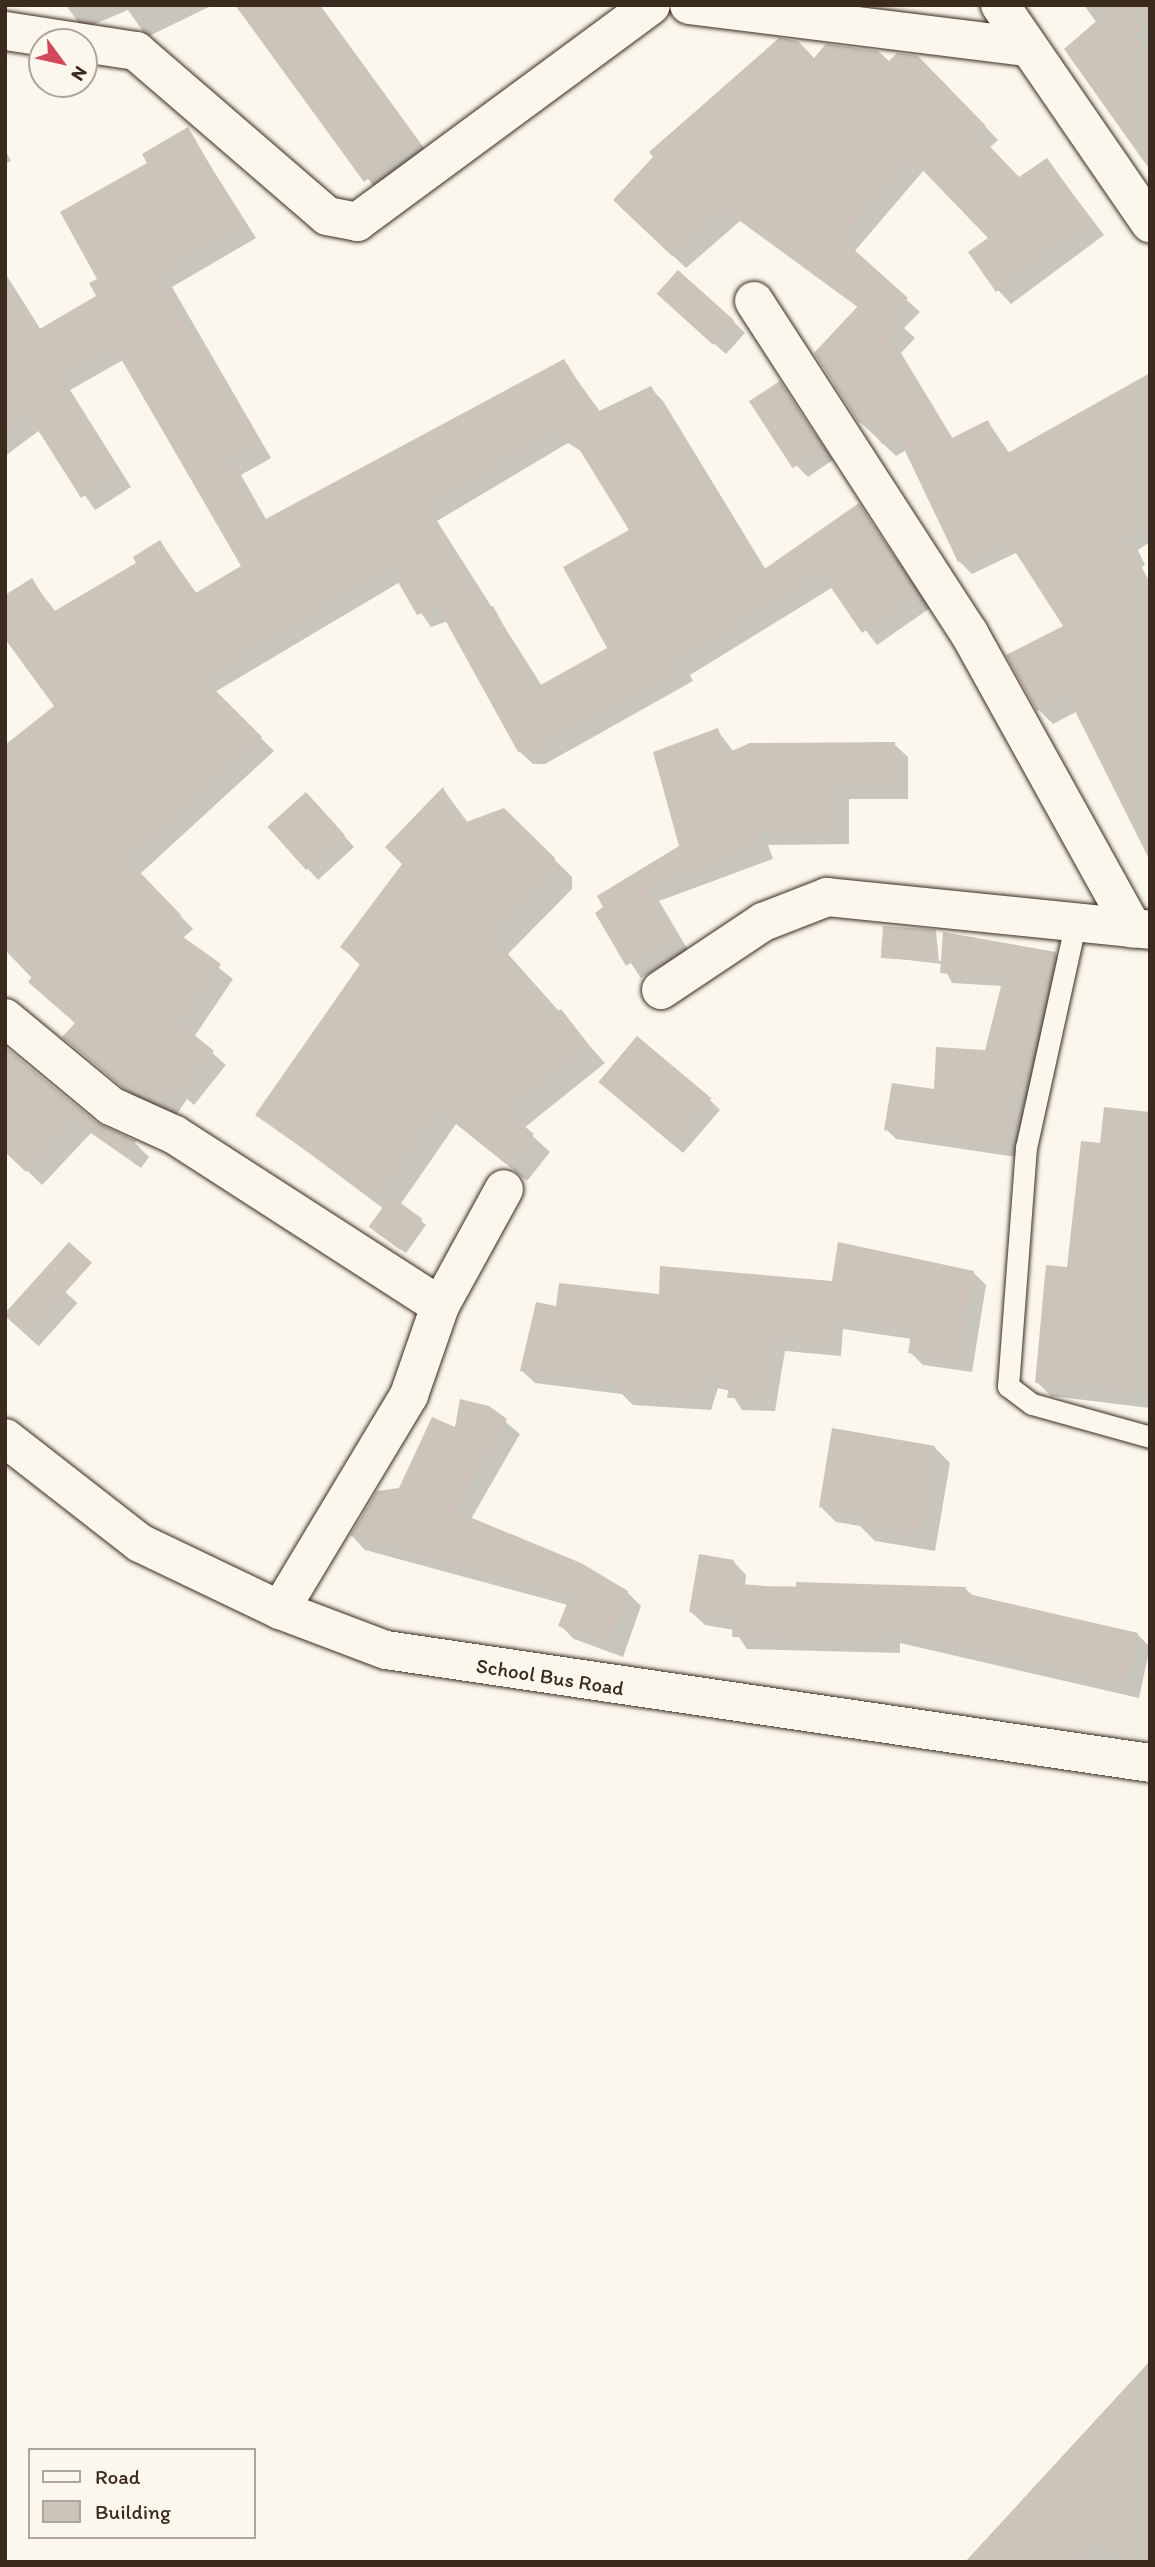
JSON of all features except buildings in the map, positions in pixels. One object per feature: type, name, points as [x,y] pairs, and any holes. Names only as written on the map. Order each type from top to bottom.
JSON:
[{"type":"street","points":[[5,30],[136,51],[327,216],[357,222],[652,5]]},
{"type":"street","points":[[689,5],[1026,47]]},
{"type":"street","points":[[1000,5],[1026,47],[1150,223]]},
{"type":"street","points":[[754,301],[969,633],[1141,930]]},
{"type":"street","points":[[661,990],[763,922],[827,897],[1141,930]]},
{"type":"street","points":[[5,1018],[111,1106],[175,1135],[440,1307]]},
{"type":"street","points":[[280,1610],[409,1395],[440,1307],[504,1189]]},
{"type":"street","name":"School Bus Road","points":[[5,1438],[140,1543],[280,1610],[386,1650],[1150,1763]]},
{"type":"lane","points":[[1075,925],[1026,1147],[1008,1386],[1032,1404],[1150,1437]]}]
